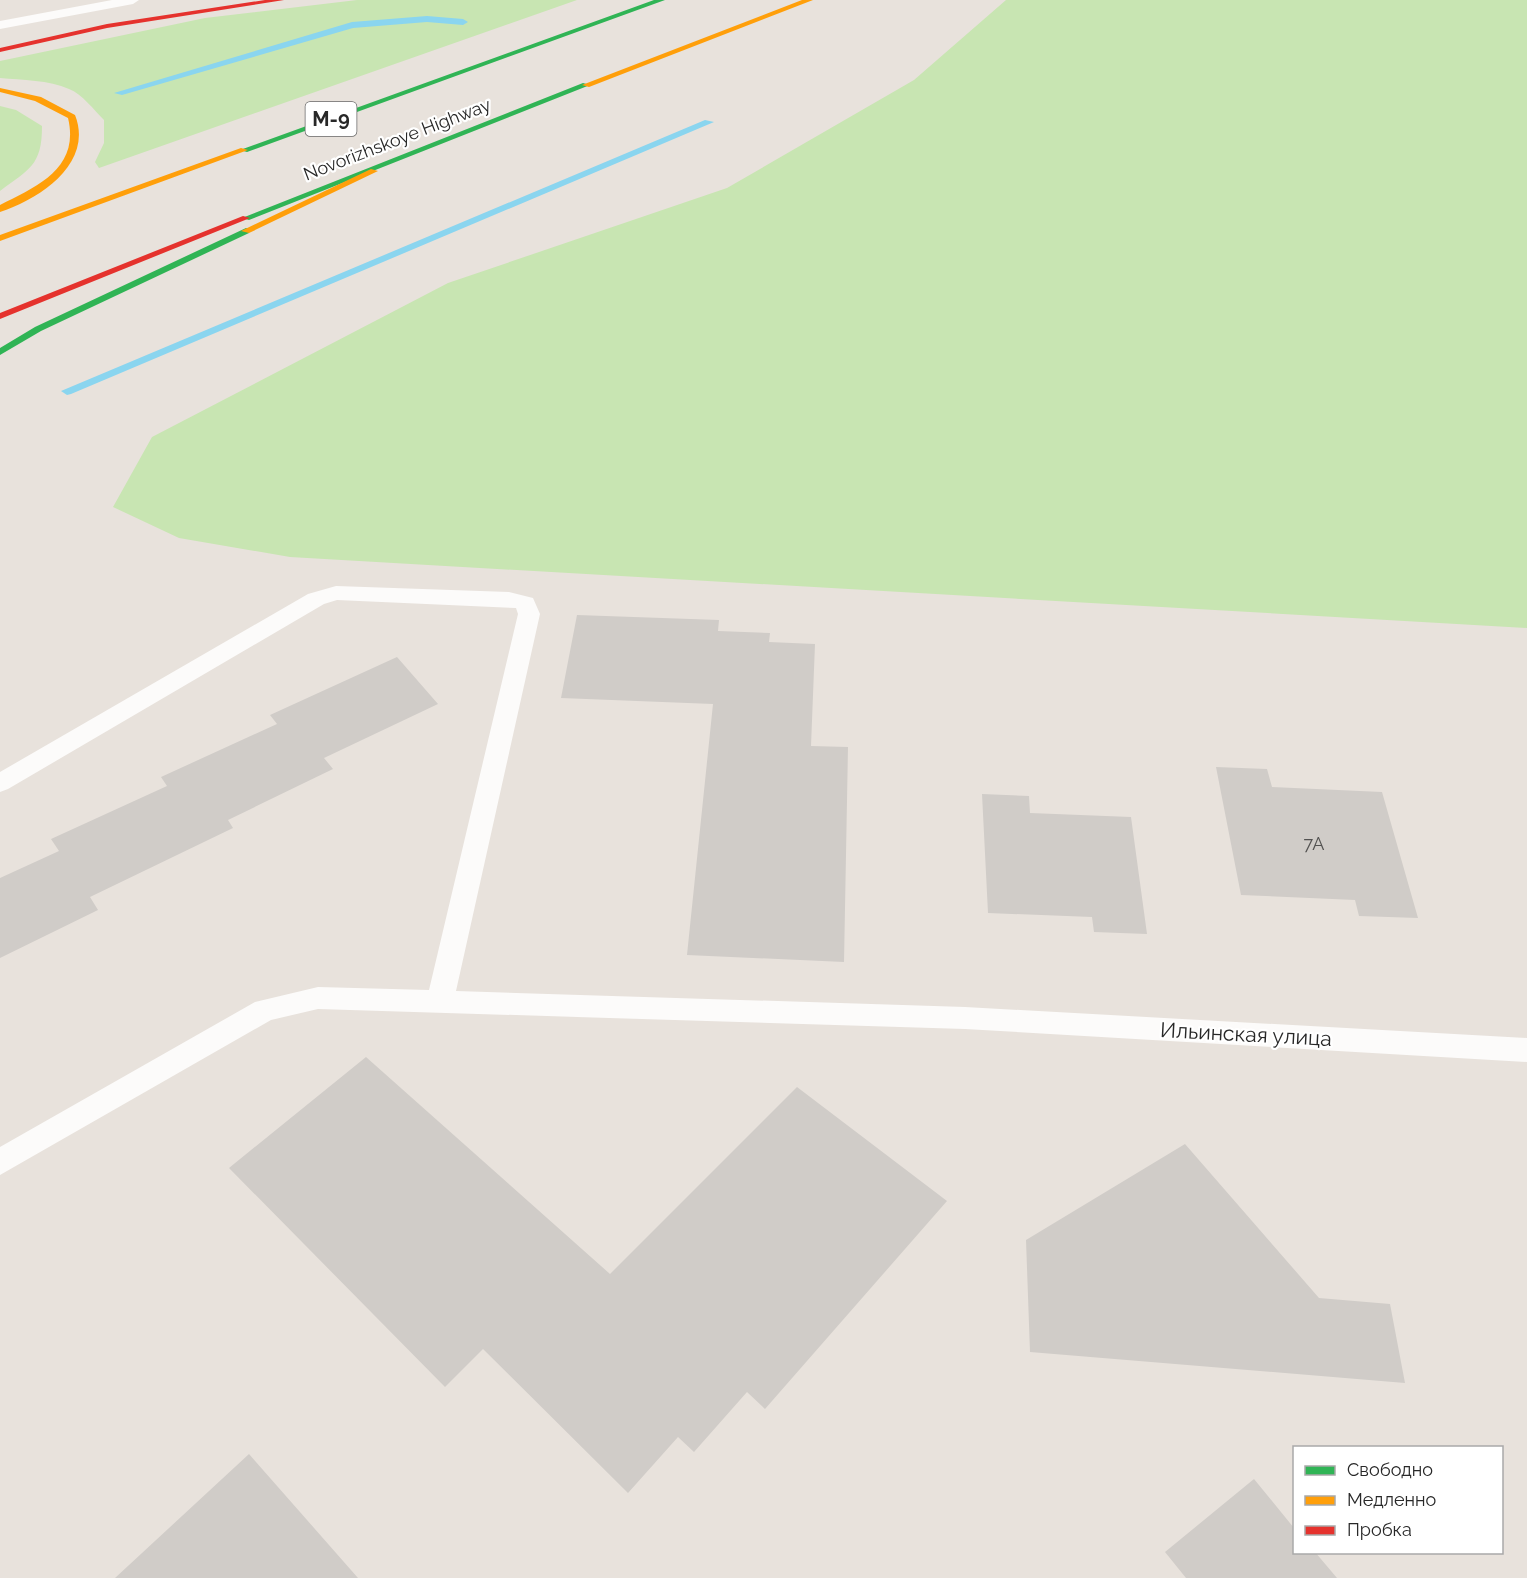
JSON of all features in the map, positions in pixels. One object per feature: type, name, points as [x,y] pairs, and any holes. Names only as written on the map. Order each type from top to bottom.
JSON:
[{"type":"main road","points":[[0,50],[118,24],[280,0]]},
{"type":"main road","name":"Novorizhskoye Highway","points":[[0,238],[661,0]]},
{"type":"main road","name":"Novorizhskoye Highway","points":[[0,316],[414,151],[809,0]]},
{"type":"main road","points":[[0,90],[26,95],[55,106],[72,117],[76,138],[68,160],[45,185],[0,209]]},
{"type":"main road","points":[[0,352],[38,329],[414,151]]},
{"type":"lane","points":[[0,25],[133,0]]},
{"type":"lane","points":[[0,783],[316,599],[336,593],[509,599],[525,603],[529,614],[440,1000]]},
{"type":"lane","name":"Ильинская улица","points":[[0,1162],[265,1010],[318,998],[965,1018],[1527,1050]]},
{"type":"green space","points":[[357,0],[577,0],[99,168],[95,162],[104,143],[104,120],[83,98],[74,91],[53,84],[0,78],[0,61],[205,18]]},
{"type":"green space","points":[[1006,0],[1527,0],[1527,628],[290,557],[179,538],[113,507],[152,437],[448,283],[727,188],[914,80]]},
{"type":"green space","points":[[0,106],[16,110],[42,126],[40,150],[32,165],[0,191]]},
{"type":"building","points":[[577,615],[719,620],[718,631],[770,633],[769,642],[815,644],[811,746],[848,747],[844,962],[687,955],[713,704],[561,698]]},
{"type":"building","points":[[397,657],[438,704],[324,758],[333,769],[228,820],[233,828],[90,897],[98,910],[0,958],[0,878],[59,851],[51,839],[167,786],[161,777],[277,724],[270,715]]},
{"type":"building","points":[[1216,767],[1267,769],[1272,787],[1382,792],[1418,918],[1359,916],[1355,900],[1241,895]]},
{"type":"building","points":[[982,794],[1029,796],[1030,813],[1131,817],[1147,934],[1094,932],[1092,917],[988,913]]},
{"type":"building","points":[[366,1057],[610,1274],[797,1087],[947,1201],[765,1409],[747,1392],[694,1452],[678,1437],[628,1493],[483,1349],[445,1387],[229,1168]]},
{"type":"building","points":[[1185,1144],[1319,1298],[1390,1304],[1405,1383],[1030,1352],[1026,1240]]},
{"type":"building","points":[[249,1454],[358,1578],[115,1578]]},
{"type":"building","points":[[1254,1479],[1293,1527],[1293,1554],[1317,1554],[1337,1578],[1186,1578],[1165,1552]]},
{"type":"waterway","points":[[119,93],[352,25],[427,19],[463,22]]},
{"type":"waterway","points":[[67,391],[709,122]]},
{"type":"traffic: fast","points":[[244,150],[661,0]]},
{"type":"traffic: fast","points":[[246,218],[586,85]]},
{"type":"traffic: fast","points":[[0,352],[38,329],[246,231]]},
{"type":"traffic: slow","points":[[586,85],[809,0]]},
{"type":"traffic: slow","points":[[0,90],[38,99],[72,117],[76,131],[74,149],[59,172],[36,189],[0,209]]},
{"type":"traffic: slow","points":[[0,238],[244,150]]},
{"type":"traffic: slow","points":[[246,231],[374,171]]},
{"type":"traffic: jam","points":[[0,50],[107,26],[280,0]]},
{"type":"traffic: jam","points":[[0,316],[246,218]]}]
